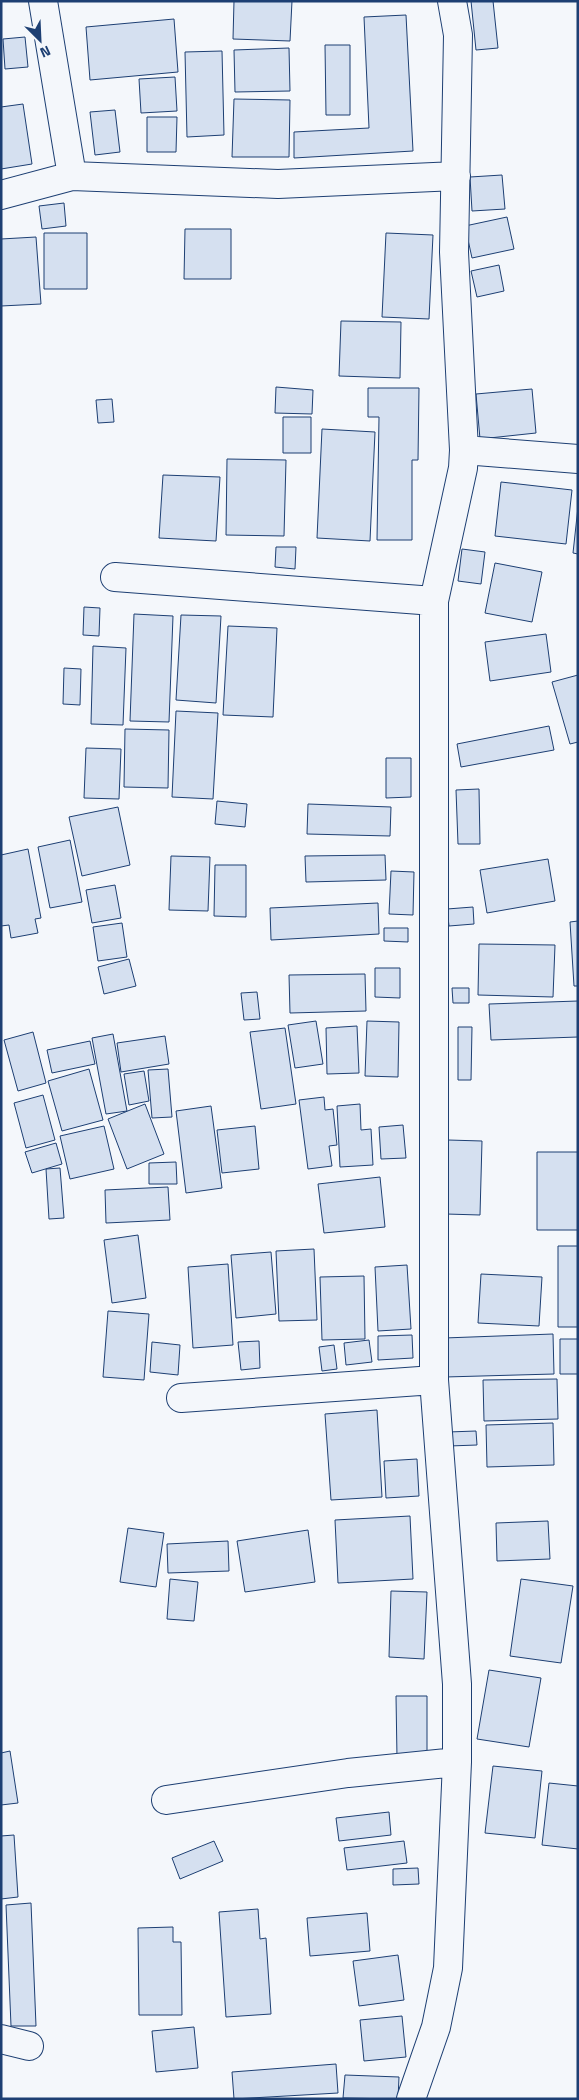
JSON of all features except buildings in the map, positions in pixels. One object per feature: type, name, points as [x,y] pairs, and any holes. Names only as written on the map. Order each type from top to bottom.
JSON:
[{"type":"street","points":[[43,1],[72,176]]},
{"type":"street","points":[[411,2099],[436,2027],[448,1968],[457,1762],[457,1684],[434,1380],[434,601],[463,468],[464,450],[454,252],[458,35],[452,1]]},
{"type":"street","points":[[1,195],[72,176],[278,184],[456,176]]},
{"type":"street","points":[[464,450],[578,460]]},
{"type":"street","points":[[115,576],[434,601]]},
{"type":"street","points":[[181,1398],[434,1380]]},
{"type":"street","points":[[166,1800],[348,1773],[457,1762]]},
{"type":"street","points":[[1,2039],[29,2046]]}]
